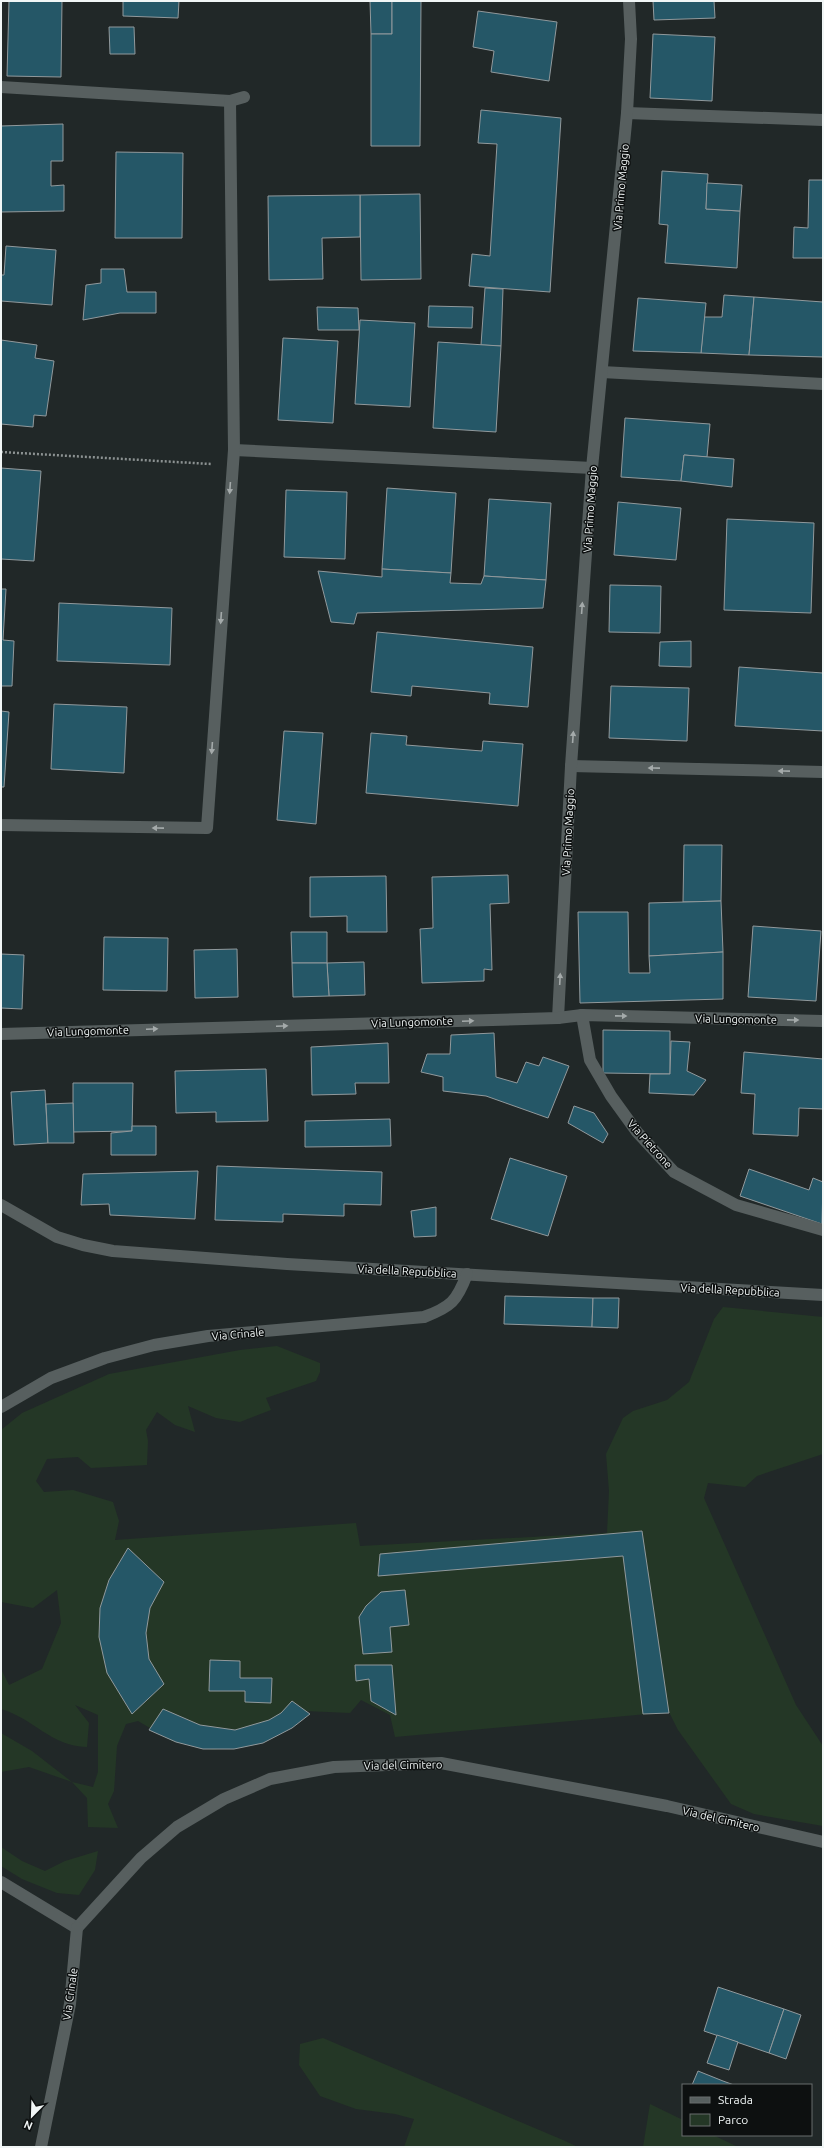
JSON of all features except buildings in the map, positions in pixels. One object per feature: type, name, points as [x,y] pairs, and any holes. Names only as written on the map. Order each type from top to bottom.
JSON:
[{"type":"street","name":"Via Primo Maggio","points":[[558,1018],[571,766],[592,468],[627,113],[631,39],[629,1]]},
{"type":"street","points":[[1,87],[230,101],[244,97]]},
{"type":"street","points":[[1,826],[207,828],[231,465],[234,450],[230,101]]},
{"type":"street","points":[[627,113],[823,120]]},
{"type":"street","points":[[602,372],[823,384]]},
{"type":"street","points":[[234,450],[592,468]]},
{"type":"street","points":[[571,766],[823,772]]},
{"type":"street","name":"Via Lungomonte","points":[[1,1034],[558,1018],[582,1015],[823,1021]]},
{"type":"street","name":"Via Pietrone","points":[[582,1015],[590,1060],[611,1096],[637,1132],[674,1172],[736,1205],[823,1230]]},
{"type":"street","name":"Via della Repubblica","points":[[1,1205],[58,1237],[83,1246],[113,1251],[287,1264],[823,1295]]},
{"type":"street","name":"Via Crinale","points":[[1,1407],[51,1378],[105,1358],[154,1345],[208,1336],[424,1317],[441,1311],[460,1295],[467,1274]]},
{"type":"street","name":"Via del Cimitero","points":[[78,1928],[141,1858],[177,1828],[224,1799],[270,1779],[334,1767],[441,1764],[667,1806],[823,1842]]},
{"type":"street","points":[[1,1882],[78,1928]]},
{"type":"street","name":"Via Crinale","points":[[41,2147],[70,2004],[78,1928]]},
{"type":"path","points":[[1,452],[231,465]]},
{"type":"green space","points":[[723,1307],[823,1317],[823,1454],[757,1476],[745,1487],[708,1483],[704,1498],[796,1705],[823,1746],[823,1826],[754,1814],[731,1804],[678,1730],[669,1712],[395,1737],[390,1715],[361,1700],[350,1713],[305,1711],[261,1742],[213,1750],[172,1741],[138,1721],[126,1724],[117,1746],[114,1791],[108,1804],[118,1828],[88,1827],[87,1798],[72,1782],[93,1787],[98,1772],[98,1715],[75,1705],[89,1723],[87,1747],[63,1742],[13,1713],[1,1709],[1,1669],[9,1685],[42,1669],[61,1623],[57,1590],[33,1608],[1,1602],[1,1430],[22,1413],[109,1374],[240,1350],[277,1346],[320,1363],[320,1372],[316,1381],[266,1398],[271,1410],[240,1422],[216,1418],[188,1406],[195,1432],[175,1425],[157,1412],[146,1430],[148,1441],[147,1465],[91,1468],[78,1457],[47,1459],[36,1481],[44,1492],[73,1490],[113,1502],[119,1521],[115,1540],[356,1523],[360,1546],[607,1533],[609,1491],[606,1454],[623,1418],[633,1411],[667,1400],[689,1382],[714,1319]]},
{"type":"green space","points":[[1,1733],[32,1751],[72,1782],[29,1767],[1,1772]]},
{"type":"green space","points":[[1,1847],[22,1861],[45,1871],[65,1861],[98,1851],[95,1870],[79,1895],[57,1893],[22,1879],[1,1866]]},
{"type":"green space","points":[[323,2038],[578,2147],[404,2147],[414,2119],[395,2114],[356,2109],[320,2096],[299,2065],[300,2044]]},
{"type":"green space","points":[[650,2104],[682,2120],[682,2136],[715,2136],[736,2146],[643,2147]]}]
